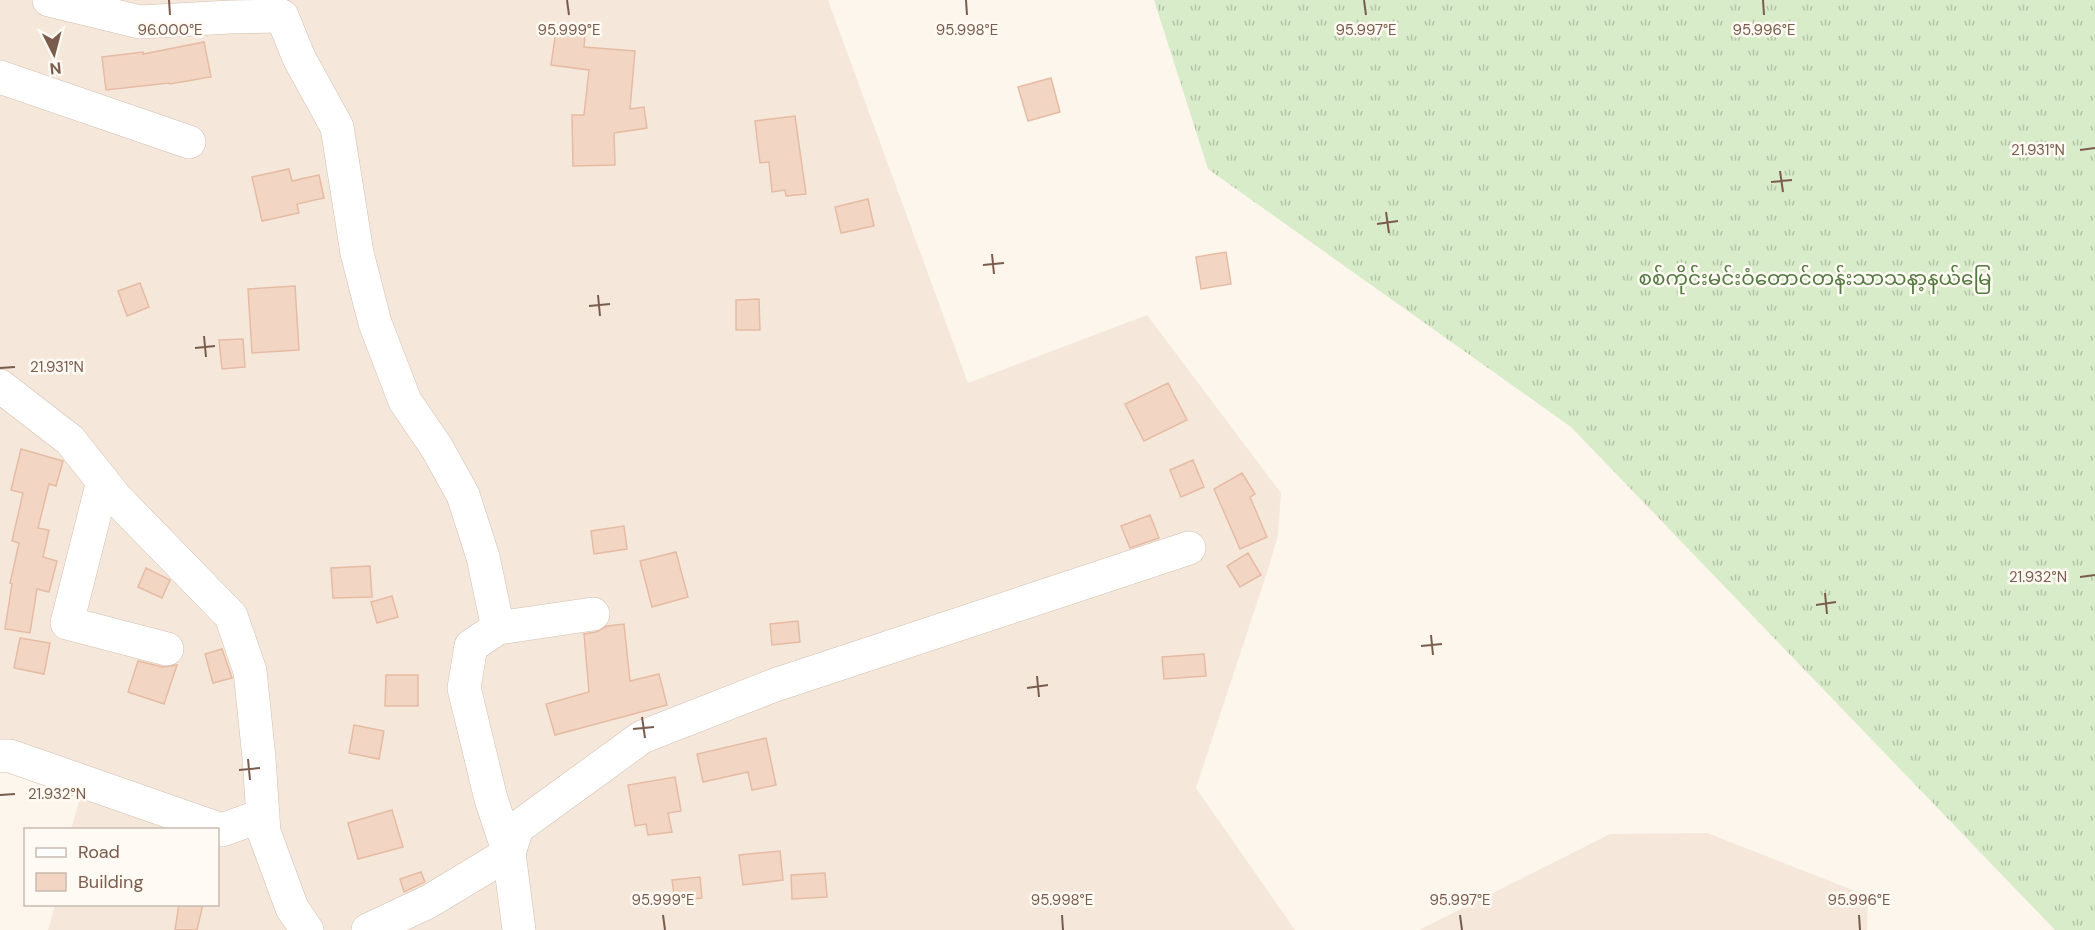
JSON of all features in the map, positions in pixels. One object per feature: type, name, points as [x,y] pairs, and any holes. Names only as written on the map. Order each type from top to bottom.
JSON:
[{"type":"street","points":[[50,0],[140,22],[282,16],[299,58],[337,127],[357,253],[375,323],[405,401],[437,448],[463,495],[483,557],[498,628]]},
{"type":"street","points":[[0,77],[189,142]]},
{"type":"street","points":[[0,386],[70,440],[116,498],[231,616],[250,671],[264,832],[292,908],[307,930]]},
{"type":"street","points":[[103,482],[67,623],[167,649]]},
{"type":"street","points":[[368,930],[428,902],[509,853],[517,828],[642,737],[775,685],[1189,548]]},
{"type":"street","points":[[519,930],[509,853],[491,799],[464,688],[471,646],[498,628],[593,614]]},
{"type":"street","points":[[0,756],[10,756],[216,828]]},
{"type":"street","points":[[219,829],[222,830],[263,815]]},
{"type":"shaded area","points":[[0,0],[828,0],[968,383],[1147,315],[1281,493],[1278,535],[1270,563],[1196,788],[1295,930],[48,930],[55,906],[219,906],[219,828],[71,828],[83,788],[0,763]]},
{"type":"shaded area","points":[[1707,833],[1868,896],[1867,930],[1419,930],[1610,834]]},
{"type":"green space","name":"စစ်ကိုင်းမင်းဝံတောင်တန်းသာသနာ့နယ်မြေ","points":[[1154,0],[2095,0],[2095,930],[2055,930],[1571,427],[1208,169]]},
{"type":"building","points":[[556,31],[585,35],[584,47],[635,51],[630,109],[644,107],[647,128],[614,133],[615,165],[573,166],[572,115],[584,115],[589,70],[551,65]]},
{"type":"building","points":[[204,42],[211,77],[170,84],[106,90],[102,57],[143,52],[143,54]]},
{"type":"building","points":[[1051,78],[1060,112],[1028,121],[1018,87]]},
{"type":"building","points":[[795,116],[806,194],[786,196],[785,190],[772,192],[769,162],[760,163],[755,121]]},
{"type":"building","points":[[289,169],[292,181],[319,175],[324,198],[297,204],[299,213],[262,221],[252,177]]},
{"type":"building","points":[[868,199],[874,226],[841,233],[835,207]]},
{"type":"building","points":[[1226,252],[1231,284],[1201,289],[1196,257]]},
{"type":"building","points":[[140,283],[149,307],[127,316],[118,291]]},
{"type":"building","points":[[295,286],[299,350],[252,353],[248,289]]},
{"type":"building","points":[[759,299],[760,330],[736,330],[736,300]]},
{"type":"building","points":[[243,339],[245,367],[222,369],[219,340]]},
{"type":"building","points":[[1168,383],[1187,420],[1144,441],[1125,404]]},
{"type":"building","points":[[21,449],[63,461],[56,486],[49,484],[38,528],[49,530],[43,557],[57,561],[49,592],[37,589],[30,633],[5,629],[12,584],[10,583],[19,543],[12,541],[23,493],[11,490]]},
{"type":"building","points":[[1193,460],[1204,487],[1181,497],[1170,470]]},
{"type":"building","points":[[1242,473],[1255,494],[1250,497],[1267,537],[1240,549],[1214,489]]},
{"type":"building","points":[[1150,515],[1159,538],[1130,548],[1121,526]]},
{"type":"building","points":[[624,526],[627,549],[594,554],[591,531]]},
{"type":"building","points":[[676,552],[688,597],[652,607],[640,561]]},
{"type":"building","points":[[1248,553],[1261,575],[1240,587],[1227,566]]},
{"type":"building","points":[[370,566],[372,597],[333,598],[331,568]]},
{"type":"building","points":[[146,568],[170,580],[162,598],[138,587]]},
{"type":"building","points":[[392,596],[398,617],[377,623],[371,602]]},
{"type":"building","points":[[798,621],[800,642],[772,645],[770,624]]},
{"type":"building","points":[[624,624],[630,681],[659,674],[667,705],[555,735],[546,704],[589,692],[584,634],[596,632],[607,626]]},
{"type":"building","points":[[20,638],[50,643],[44,674],[14,668]]},
{"type":"building","points":[[222,649],[232,678],[213,683],[205,654]]},
{"type":"building","points":[[1204,654],[1206,676],[1164,679],[1162,657]]},
{"type":"building","points":[[138,661],[163,667],[177,665],[164,704],[128,692]]},
{"type":"building","points":[[386,675],[418,675],[418,706],[385,706]]},
{"type":"building","points":[[354,725],[384,731],[379,759],[349,753]]},
{"type":"building","points":[[766,738],[776,785],[752,790],[748,772],[703,782],[697,754]]},
{"type":"building","points":[[675,777],[681,811],[668,813],[672,832],[648,835],[646,824],[635,826],[628,785]]},
{"type":"building","points":[[392,810],[403,847],[358,859],[348,823]]},
{"type":"building","points":[[780,851],[783,880],[743,885],[739,855]]},
{"type":"building","points":[[421,872],[425,882],[404,892],[400,879]]},
{"type":"building","points":[[825,873],[827,897],[792,899],[791,875]]},
{"type":"building","points":[[700,877],[702,898],[675,901],[672,880]]},
{"type":"building","points":[[179,906],[203,906],[197,930],[175,930]]}]
